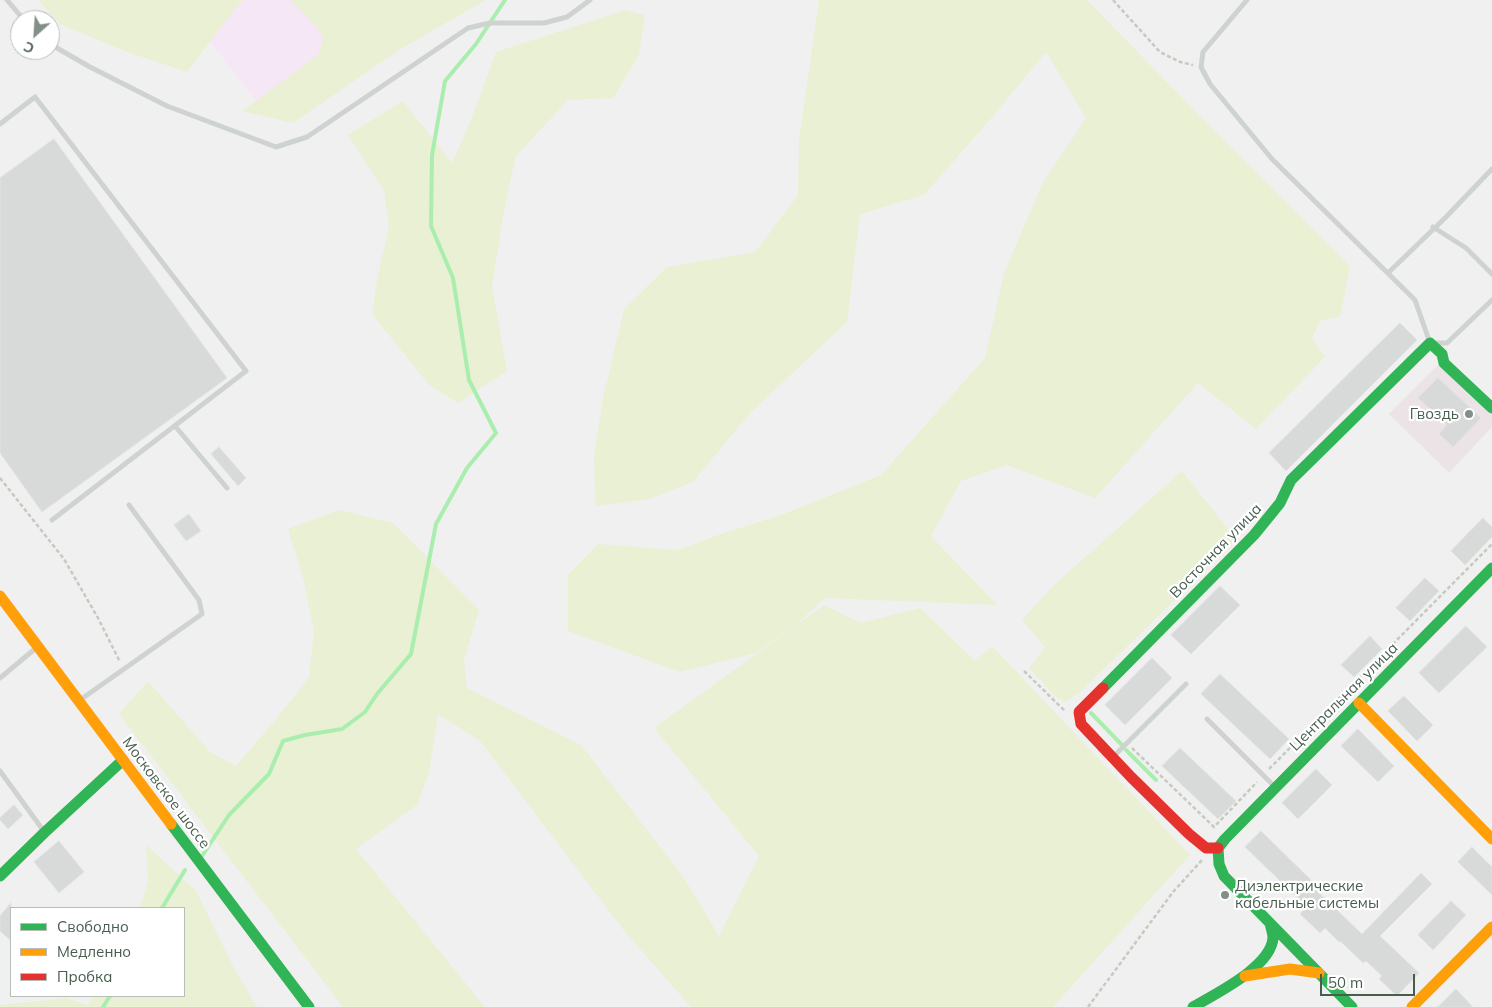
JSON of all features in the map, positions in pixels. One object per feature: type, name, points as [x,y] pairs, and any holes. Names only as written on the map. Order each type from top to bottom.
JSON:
[{"type":"street","points":[[1430,343],[1442,354],[1444,363],[1492,408]]},
{"type":"street","name":"Восточная улица","points":[[1079,715],[1269,519],[1286,494],[1291,480],[1430,343]]},
{"type":"street","name":"Центральная улица","points":[[1218,848],[1275,787],[1492,568]]},
{"type":"street","name":"Московское шоссе","points":[[0,596],[309,1007]]},
{"type":"street","points":[[1359,703],[1492,839]]},
{"type":"street","points":[[1079,715],[1082,724],[1113,758],[1189,834],[1206,848],[1218,848],[1219,864],[1224,876],[1352,1007]]},
{"type":"street","points":[[0,876],[123,760]]},
{"type":"street","points":[[1193,1007],[1245,976],[1267,955],[1273,939],[1270,923]]},
{"type":"street","points":[[1412,1007],[1492,927]]},
{"type":"street","points":[[1245,976],[1290,969],[1319,973]]},
{"type":"lane","points":[[7,0],[16,10]]},
{"type":"lane","points":[[60,50],[167,106],[276,147],[307,137],[468,28],[490,23],[544,23],[567,17],[590,0]]},
{"type":"lane","points":[[1247,0],[1203,52],[1201,67],[1210,84],[1272,159],[1415,300],[1430,343],[1447,343],[1492,300]]},
{"type":"lane","points":[[0,124],[35,97],[246,371],[52,520]]},
{"type":"lane","points":[[1388,273],[1492,169]]},
{"type":"lane","points":[[1433,227],[1466,248],[1492,274]]},
{"type":"lane","points":[[175,426],[227,488]]},
{"type":"lane","points":[[78,700],[202,614],[199,600],[129,505]]},
{"type":"lane","points":[[0,678],[38,646]]},
{"type":"lane","points":[[1113,758],[1186,684]]},
{"type":"lane","points":[[1207,719],[1275,787]]},
{"type":"lane","points":[[0,771],[44,833]]},
{"type":"path","points":[[1113,0],[1160,52],[1180,62],[1201,67]]},
{"type":"path","points":[[0,478],[64,559],[98,618],[117,654],[123,670]]},
{"type":"path","points":[[1127,743],[1214,827],[1492,544]]},
{"type":"path","points":[[1024,671],[1063,710],[1069,714],[1079,715]]},
{"type":"path","points":[[1088,1007],[1173,892],[1202,860],[1218,848]]},
{"type":"shaded area","points":[[178,0],[417,0],[262,109]]},
{"type":"shaded area","points":[[1440,363],[1492,412],[1492,427],[1449,473],[1389,414]]},
{"type":"green space","points":[[38,0],[244,0],[187,72],[127,52],[60,24],[60,10],[47,10]]},
{"type":"green space","points":[[290,0],[486,0],[399,50],[293,123],[242,111],[318,55],[323,39],[317,27]]},
{"type":"green space","points":[[819,0],[1087,0],[1350,266],[1340,317],[1320,321],[1312,338],[1325,357],[1256,429],[1198,383],[1095,498],[1007,465],[961,481],[931,536],[997,605],[824,598],[798,623],[756,653],[680,672],[568,631],[568,575],[598,544],[678,550],[781,515],[881,475],[985,358],[1004,273],[1042,184],[1086,118],[1046,52],[924,195],[860,214],[847,322],[749,414],[693,482],[649,499],[595,506],[594,456],[603,398],[624,309],[667,267],[755,252],[798,195],[799,140]]},
{"type":"green space","points":[[625,10],[645,15],[639,55],[613,98],[568,100],[516,156],[506,199],[492,286],[507,371],[458,403],[429,385],[372,314],[389,225],[384,191],[348,135],[403,101],[452,163],[471,120],[496,52]]},
{"type":"green space","points":[[1182,471],[1237,540],[1079,693],[1065,702],[1056,697],[1029,668],[1045,647],[1022,620],[1054,585]]},
{"type":"green space","points":[[339,510],[393,523],[479,610],[464,660],[467,688],[581,745],[682,875],[719,936],[759,856],[654,728],[824,605],[861,623],[920,608],[975,661],[992,646],[1190,855],[1053,1007],[691,1007],[625,932],[480,741],[438,714],[429,773],[417,805],[356,849],[485,1007],[343,1007],[119,714],[148,681],[209,751],[236,766],[309,677],[314,631],[302,574],[288,529]]},
{"type":"green space","points":[[146,845],[196,891],[235,970],[257,1007],[0,1007],[0,1005],[67,998],[87,1005],[93,997],[185,997],[185,907],[140,907],[148,882]]},
{"type":"building","points":[[54,139],[227,378],[42,512],[0,453],[0,178]]},
{"type":"building","points":[[1400,323],[1417,340],[1286,471],[1269,453]]},
{"type":"building","points":[[1438,378],[1481,418],[1453,447],[1439,434],[1447,425],[1418,398]]},
{"type":"building","points":[[219,447],[246,478],[238,486],[211,454]]},
{"type":"building","points":[[189,514],[201,531],[186,541],[174,525]]},
{"type":"building","points":[[1483,518],[1492,527],[1492,537],[1465,565],[1451,551]]},
{"type":"building","points":[[1425,578],[1439,591],[1410,621],[1396,608]]},
{"type":"building","points":[[1220,586],[1240,605],[1191,654],[1171,635]]},
{"type":"building","points":[[1466,626],[1487,647],[1439,693],[1419,673]]},
{"type":"building","points":[[1370,636],[1382,649],[1354,677],[1341,665]]},
{"type":"building","points":[[1152,658],[1172,678],[1125,725],[1105,705]]},
{"type":"building","points":[[1220,674],[1289,739],[1270,759],[1201,694]]},
{"type":"building","points":[[1404,696],[1433,725],[1417,741],[1388,711]]},
{"type":"building","points":[[1358,729],[1394,766],[1378,782],[1341,746]]},
{"type":"building","points":[[1180,748],[1236,801],[1218,819],[1162,766]]},
{"type":"building","points":[[1316,769],[1332,785],[1298,819],[1282,803]]},
{"type":"building","points":[[14,805],[23,815],[8,829],[0,818]]},
{"type":"building","points":[[1261,831],[1311,880],[1309,883],[1362,934],[1421,873],[1432,884],[1380,936],[1419,973],[1397,996],[1379,979],[1382,976],[1366,961],[1363,963],[1325,928],[1320,933],[1300,914],[1307,907],[1245,847]]},
{"type":"building","points":[[59,841],[84,872],[59,893],[34,862]]},
{"type":"building","points":[[1472,847],[1492,867],[1492,895],[1458,862]]},
{"type":"building","points":[[1451,901],[1466,915],[1433,950],[1418,935]]},
{"type":"building","points":[[11,903],[10,940],[0,931],[0,916]]},
{"type":"building","points":[[1456,989],[1473,1007],[1438,1007]]},
{"type":"waterway","points":[[202,856],[229,815],[269,774],[283,741],[342,729],[365,712],[377,694],[411,654],[436,524],[467,468],[496,433],[469,380],[453,278],[431,226],[432,155],[445,81],[476,44],[505,0]]},
{"type":"waterway","points":[[1091,713],[1121,744]]},
{"type":"waterway","points":[[1126,750],[1156,780]]},
{"type":"waterway","points":[[163,907],[185,870]]},
{"type":"waterway","points":[[103,1007],[109,997]]},
{"type":"traffic: fast","points":[[1103,688],[1254,535],[1280,503],[1291,480],[1430,343],[1442,354],[1444,363],[1492,408]]},
{"type":"traffic: fast","points":[[1218,848],[1492,568]]},
{"type":"traffic: fast","points":[[0,876],[123,760]]},
{"type":"traffic: fast","points":[[171,824],[309,1007]]},
{"type":"traffic: fast","points":[[1218,848],[1219,864],[1224,876],[1352,1007]]},
{"type":"traffic: fast","points":[[1193,1007],[1227,987],[1253,969],[1263,959],[1270,949],[1273,938],[1270,923]]},
{"type":"traffic: slow","points":[[0,596],[171,824]]},
{"type":"traffic: slow","points":[[1359,703],[1492,839]]},
{"type":"traffic: slow","points":[[1412,1007],[1492,927]]},
{"type":"traffic: slow","points":[[1245,976],[1290,969],[1319,973]]},
{"type":"traffic: jam","points":[[1103,688],[1079,712],[1081,724],[1189,834],[1206,848],[1218,848]]},
{"type":"place","name":"Гвоздь","points":[[1469,414]]},
{"type":"place","name":"Диэлектрические кабельные системы","points":[[1225,895]]}]
